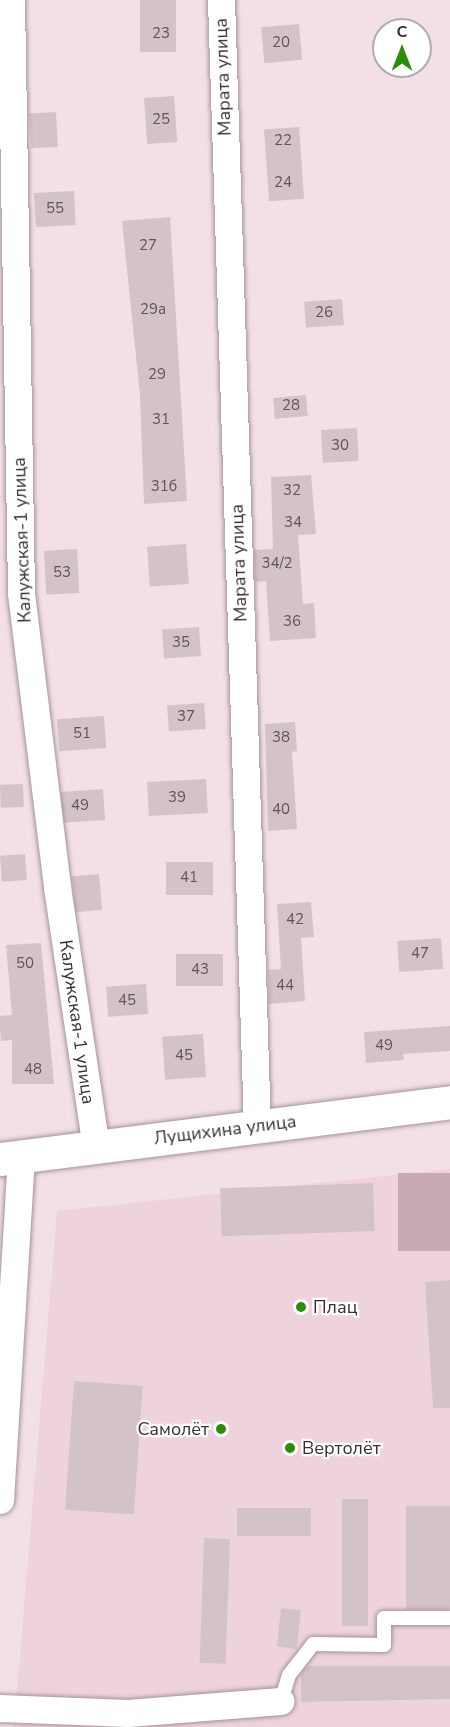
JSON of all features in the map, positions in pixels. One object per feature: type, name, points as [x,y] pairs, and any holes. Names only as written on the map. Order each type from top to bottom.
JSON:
[{"type":"street","name":"Калужская-1 улица","points":[[11,0],[21,593],[57,887],[96,1147]]},
{"type":"street","name":"Марата улица","points":[[221,0],[257,1126]]},
{"type":"street","name":"Лущихина улица","points":[[10,1158],[450,1102]]},
{"type":"street","points":[[0,1500],[10,1158]]},
{"type":"street","points":[[0,1708],[128,1713],[281,1701]]},
{"type":"lane","points":[[281,1701],[289,1675],[314,1644],[384,1645],[384,1617],[450,1618]]},
{"type":"shaded area","points":[[450,1169],[450,1727],[14,1727],[57,1211]]},
{"type":"shaded area","points":[[398,1173],[450,1173],[450,1251],[398,1251]]},
{"type":"building","points":[[140,0],[176,0],[176,52],[140,52]]},
{"type":"building","points":[[299,24],[302,60],[264,63],[261,27]]},
{"type":"building","points":[[174,96],[177,142],[147,144],[144,98]]},
{"type":"building","points":[[56,112],[58,147],[31,148],[29,113]]},
{"type":"building","points":[[299,127],[304,199],[269,201],[264,129]]},
{"type":"building","points":[[74,191],[76,225],[36,227],[34,193]]},
{"type":"building","points":[[170,217],[187,501],[144,504],[140,395],[122,221]]},
{"type":"building","points":[[342,299],[344,325],[306,328],[304,302]]},
{"type":"building","points":[[306,395],[308,416],[275,419],[273,398]]},
{"type":"building","points":[[357,428],[359,461],[323,463],[321,430]]},
{"type":"building","points":[[311,475],[316,534],[298,535],[303,604],[314,603],[316,638],[270,641],[266,581],[255,582],[254,550],[273,549],[271,477]]},
{"type":"building","points":[[186,544],[189,584],[150,587],[147,547]]},
{"type":"building","points":[[77,549],[79,593],[46,595],[44,551]]},
{"type":"building","points":[[199,627],[201,656],[164,659],[162,630]]},
{"type":"building","points":[[204,703],[206,729],[169,732],[167,706]]},
{"type":"building","points":[[104,716],[106,748],[59,751],[57,719]]},
{"type":"building","points":[[295,722],[297,751],[292,752],[297,829],[268,831],[265,724]]},
{"type":"building","points":[[206,779],[208,813],[149,816],[147,782]]},
{"type":"building","points":[[23,784],[24,807],[1,808],[0,785]]},
{"type":"building","points":[[103,789],[105,820],[63,823],[61,792]]},
{"type":"building","points":[[25,854],[27,880],[2,882],[0,856]]},
{"type":"building","points":[[166,862],[213,862],[213,895],[166,895]]},
{"type":"building","points":[[99,874],[102,910],[75,912],[72,876]]},
{"type":"building","points":[[311,902],[314,937],[301,938],[305,1001],[269,1004],[268,970],[281,969],[277,904]]},
{"type":"building","points":[[441,938],[443,969],[399,972],[397,941]]},
{"type":"building","points":[[41,943],[54,1084],[12,1084],[12,1040],[1,1041],[0,1027],[0,1016],[12,1015],[6,945]]},
{"type":"building","points":[[176,954],[223,954],[223,986],[176,986]]},
{"type":"building","points":[[146,984],[148,1014],[108,1017],[106,987]]},
{"type":"building","points":[[450,1026],[450,1051],[403,1054],[404,1060],[366,1063],[364,1032]]},
{"type":"building","points":[[203,1034],[206,1077],[165,1080],[162,1037]]},
{"type":"building","points":[[373,1183],[375,1231],[222,1236],[220,1188]]},
{"type":"building","points":[[450,1280],[450,1408],[433,1408],[425,1282]]},
{"type":"building","points":[[74,1381],[143,1386],[134,1514],[65,1510]]},
{"type":"building","points":[[342,1499],[368,1499],[368,1626],[342,1626]]},
{"type":"building","points":[[406,1506],[450,1506],[450,1609],[406,1609]]},
{"type":"building","points":[[237,1508],[311,1508],[311,1536],[237,1536]]},
{"type":"building","points":[[204,1538],[230,1539],[226,1664],[200,1663]]},
{"type":"building","points":[[281,1608],[301,1610],[297,1649],[277,1647]]},
{"type":"building","points":[[307,1666],[450,1666],[450,1699],[301,1702],[301,1674]]},
{"type":"place","name":"Плац","points":[[301,1307]]},
{"type":"place","name":"Самолёт","points":[[221,1429]]},
{"type":"place","name":"Вертолёт","points":[[290,1448]]}]
